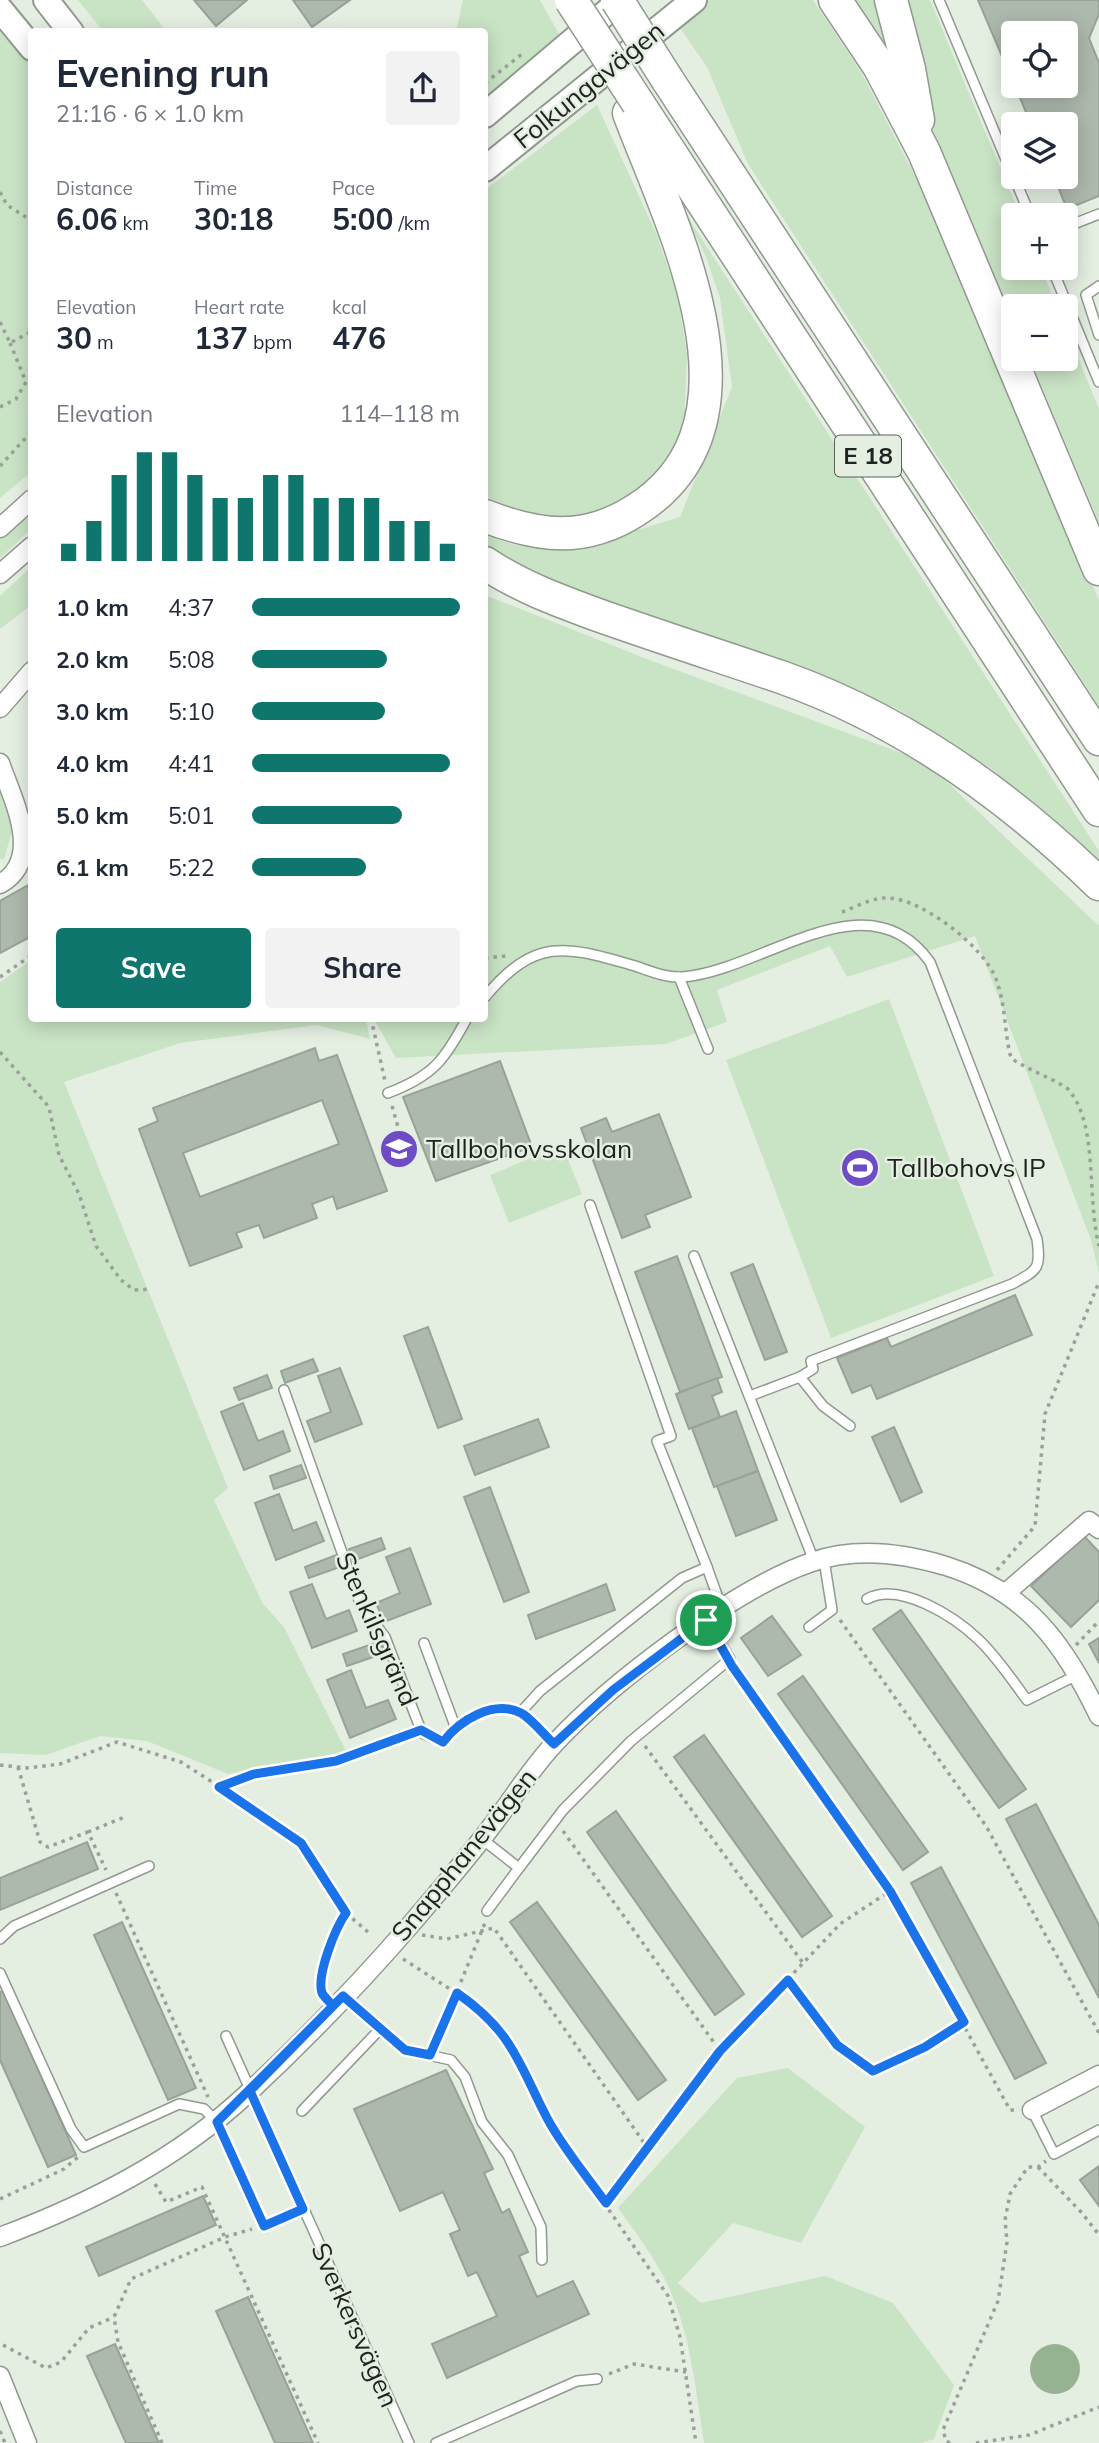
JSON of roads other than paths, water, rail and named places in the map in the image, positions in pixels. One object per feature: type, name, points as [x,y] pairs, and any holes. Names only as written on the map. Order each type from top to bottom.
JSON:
[{"type":"highway","points":[[488,517],[524,530],[563,535],[598,528],[624,517],[652,500],[677,476],[698,433],[705,396],[707,359],[696,301],[633,107],[606,54],[571,0]]},
{"type":"highway","name":"E 18","points":[[619,0],[667,79],[1099,739]]},
{"type":"highway","points":[[835,0],[879,66],[924,152],[1099,569]]},
{"type":"highway","points":[[891,0],[909,69],[924,152]]},
{"type":"highway","name":"E 18","points":[[633,107],[1099,810]]},
{"type":"highway","points":[[488,565],[541,594],[784,678],[839,701],[941,754],[1030,819],[1099,884]]},
{"type":"main road","points":[[47,0],[68,28]]},
{"type":"main road","name":"Folkungavägen","points":[[488,112],[619,0]]},
{"type":"main road","name":"Folkungavägen","points":[[488,167],[694,0]]},
{"type":"main road","points":[[0,9],[28,43]]},
{"type":"street","points":[[0,528],[28,503]]},
{"type":"street","points":[[0,574],[28,550]]},
{"type":"street","points":[[0,708],[28,676]]},
{"type":"street","points":[[0,763],[26,824],[24,837],[27,858],[0,884]]},
{"type":"street","points":[[1007,1592],[1089,1521],[1099,1529]]},
{"type":"street","name":"Snapphanevägen","points":[[0,2237],[53,2217],[145,2170],[171,2156],[217,2122],[409,1927],[482,1839],[554,1744],[613,1690],[706,1620],[722,1609],[819,1560],[881,1552],[905,1555],[967,1573],[989,1586],[1007,1592],[1064,1652],[1099,1716]]},
{"type":"street","points":[[1032,2110],[1099,2076]]},
{"type":"street","points":[[0,2376],[27,2443]]},
{"type":"lane","points":[[939,0],[1001,145]]},
{"type":"lane","points":[[1078,222],[1099,214]]},
{"type":"lane","points":[[1057,280],[1099,382]]},
{"type":"lane","points":[[1099,286],[1086,295],[1099,335]]},
{"type":"lane","points":[[488,994],[521,962],[540,952],[580,950],[678,977],[737,965],[831,928],[855,923],[899,932],[914,941],[930,961],[1037,1239],[1040,1261],[1034,1272],[1012,1284],[811,1361],[813,1369],[800,1377],[750,1396]]},
{"type":"lane","points":[[678,977],[708,1049]]},
{"type":"lane","points":[[388,1093],[412,1084],[437,1068],[465,1022]]},
{"type":"lane","points":[[590,1205],[671,1436],[657,1441],[722,1609]]},
{"type":"lane","points":[[694,1256],[819,1560],[832,1610],[809,1627]]},
{"type":"lane","points":[[800,1377],[823,1406],[850,1426]]},
{"type":"lane","name":"Stenkilsgränd","points":[[284,1390],[342,1532],[360,1603],[385,1637],[421,1730],[443,1742],[455,1726],[489,1710],[520,1713]]},
{"type":"lane","points":[[554,1744],[520,1713],[540,1691],[671,1587],[706,1567]]},
{"type":"lane","points":[[867,1600],[889,1592],[937,1610],[979,1640],[1027,1700],[1077,1675]]},
{"type":"lane","points":[[487,1911],[553,1823],[637,1736],[730,1658],[706,1620]]},
{"type":"lane","points":[[424,1643],[455,1726]]},
{"type":"lane","points":[[482,1839],[519,1868]]},
{"type":"lane","points":[[0,1939],[14,1926],[149,1866]]},
{"type":"lane","points":[[0,1973],[71,2129],[84,2147],[179,2104],[204,2109],[217,2122],[264,2226],[303,2209]]},
{"type":"lane","points":[[338,2001],[380,2028],[405,2050],[452,2060],[465,2077],[482,2122],[508,2155],[541,2227],[542,2260]]},
{"type":"lane","points":[[302,2111],[380,2028]]},
{"type":"lane","name":"Sverkersvägen","points":[[226,2036],[408,2443]]},
{"type":"lane","points":[[1032,2110],[1054,2154],[1099,2130]]},
{"type":"lane","points":[[436,2443],[577,2381],[597,2379]]},
{"type":"place","name":"Tallbohovsskolan","points":[[399,1149]]},
{"type":"place","name":"Tallbohovs IP","points":[[860,1168]]}]
